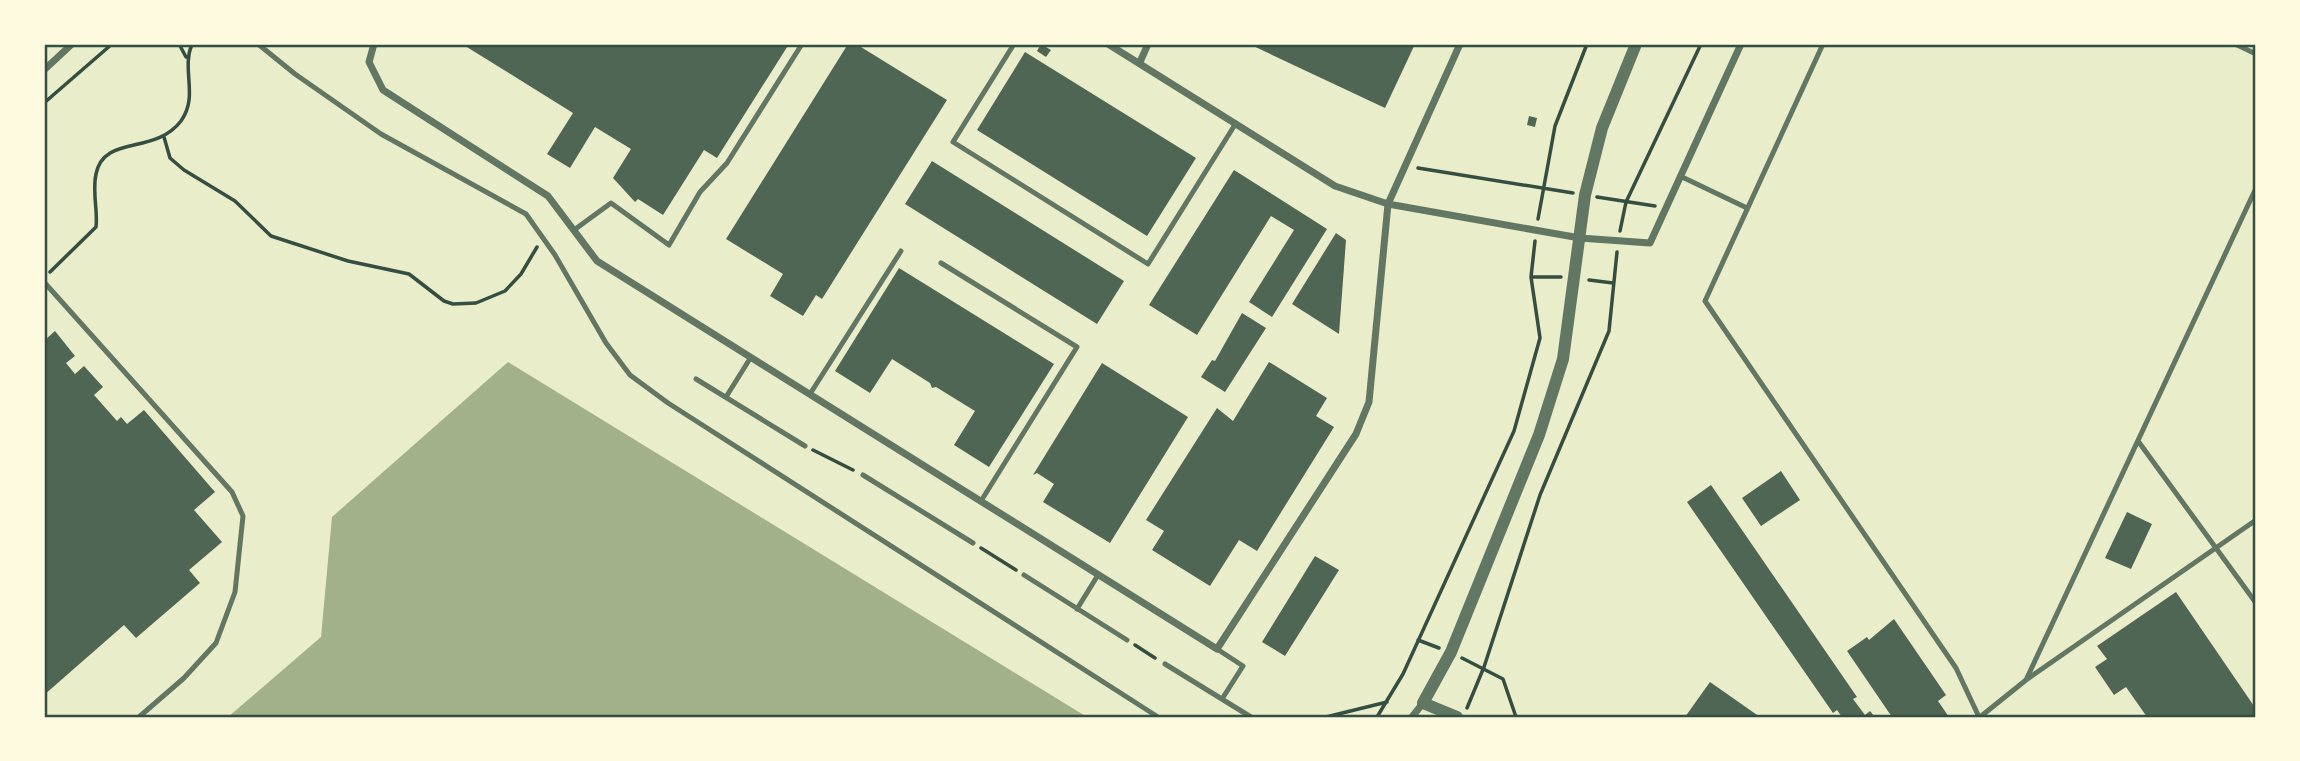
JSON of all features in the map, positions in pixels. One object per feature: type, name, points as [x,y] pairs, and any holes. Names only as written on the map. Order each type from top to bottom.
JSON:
[{"type":"street","points":[[44,71],[72,44]]},
{"type":"street","points":[[374,44],[369,62],[383,90],[548,196],[597,261],[1217,649],[1356,434],[1369,402],[1388,204],[1460,44]]},
{"type":"street","points":[[1108,44],[1335,186],[1388,204],[1535,231],[1618,242],[1650,243],[1741,44]]},
{"type":"street","points":[[1139,62],[1148,44]]},
{"type":"street","points":[[1412,717],[1423,703],[1451,652],[1539,435],[1563,359],[1585,195],[1602,128],[1636,44]]},
{"type":"street","points":[[1423,703],[1457,717]]},
{"type":"lane","points":[[258,44],[295,74],[381,134],[526,214],[555,255],[600,334],[630,374],[668,404],[1158,717]]},
{"type":"lane","points":[[574,230],[611,203],[669,245],[700,192],[727,163],[802,44]]},
{"type":"lane","points":[[1014,44],[953,142],[1148,264],[1236,123]]},
{"type":"lane","points":[[1823,44],[1705,301],[1956,668],[1980,717],[2026,680],[2256,520]]},
{"type":"lane","points":[[2235,44],[2256,54]]},
{"type":"lane","points":[[1680,176],[1747,208]]},
{"type":"lane","points":[[2026,680],[2256,188]]},
{"type":"lane","points":[[810,394],[901,251]]},
{"type":"lane","points":[[940,263],[1077,347],[981,501]]},
{"type":"lane","points":[[44,280],[232,492],[243,516],[235,592],[216,643],[184,678],[139,717]]},
{"type":"lane","points":[[726,397],[751,357]]},
{"type":"lane","points":[[696,379],[805,446]]},
{"type":"lane","points":[[2138,441],[2256,603]]},
{"type":"lane","points":[[863,475],[974,543]]},
{"type":"lane","points":[[1024,575],[1127,640]]},
{"type":"lane","points":[[1077,609],[1098,575]]},
{"type":"lane","points":[[1217,649],[1243,666],[1223,699]]},
{"type":"lane","points":[[1165,664],[1251,717]]},
{"type":"path","points":[[44,103],[112,44]]},
{"type":"path","points":[[179,44],[187,57]]},
{"type":"path","points":[[44,280],[96,228],[96,173],[102,159],[116,148],[144,145],[164,137],[180,121],[189,106],[187,57],[192,44]]},
{"type":"path","points":[[1377,717],[1387,702],[1514,431],[1540,338],[1531,277],[1535,231],[1555,126],[1587,44]]},
{"type":"path","points":[[1463,717],[1484,667],[1540,495],[1609,331],[1618,242],[1626,202],[1700,44]]},
{"type":"path","points":[[164,137],[170,158],[235,201],[271,236],[355,263],[410,274],[444,301],[453,304],[476,303],[505,291],[522,274],[542,237]]},
{"type":"path","points":[[1403,166],[1664,208]]},
{"type":"path","points":[[805,446],[863,475]]},
{"type":"path","points":[[974,543],[1024,575]]},
{"type":"path","points":[[1127,640],[1165,664]]},
{"type":"path","points":[[1484,667],[1503,679],[1516,717]]},
{"type":"path","points":[[1326,717],[1387,702]]},
{"type":"shaded area","points":[[508,362],[1087,717],[228,717],[321,637],[332,517]]},
{"type":"building","points":[[462,44],[789,44],[717,158],[704,150],[663,215],[638,199],[635,202],[613,178],[631,149],[595,127],[570,168],[547,154],[573,113]]},
{"type":"building","points":[[848,44],[856,44],[947,100],[822,299],[816,295],[803,316],[770,296],[783,274],[726,239]]},
{"type":"building","points":[[1041,44],[1051,50],[1046,57],[1037,51]]},
{"type":"building","points":[[1249,44],[1415,44],[1385,108]]},
{"type":"building","points":[[1025,52],[1196,158],[1147,236],[977,130]]},
{"type":"building","points":[[1529,116],[1537,118],[1535,127],[1527,125]]},
{"type":"building","points":[[932,161],[1124,281],[1097,324],[905,204]]},
{"type":"building","points":[[1234,170],[1327,229],[1272,317],[1249,302],[1294,230],[1271,216],[1197,335],[1149,305]]},
{"type":"building","points":[[1336,233],[1346,240],[1339,334],[1292,304]]},
{"type":"building","points":[[899,268],[1054,364],[989,467],[954,445],[975,411],[936,387],[932,388],[930,383],[892,359],[870,393],[835,371]]},
{"type":"building","points":[[1242,313],[1266,328],[1225,392],[1201,377],[1212,360],[1215,361]]},
{"type":"building","points":[[55,331],[75,356],[66,363],[75,374],[84,366],[103,387],[94,395],[117,421],[121,417],[127,424],[144,410],[215,492],[194,510],[222,542],[189,570],[200,583],[136,638],[124,625],[44,695],[44,337],[46,339]]},
{"type":"building","points":[[1269,362],[1327,398],[1316,416],[1334,427],[1257,551],[1239,540],[1210,586],[1152,550],[1164,531],[1146,520],[1217,408],[1233,421]]},
{"type":"building","points":[[1102,363],[1188,417],[1110,543],[1043,502],[1054,484],[1037,473],[1033,475]]},
{"type":"building","points":[[1781,471],[1800,500],[1761,526],[1742,498]]},
{"type":"building","points":[[1711,485],[1857,697],[1853,699],[1865,715],[1870,711],[1875,717],[1842,717],[1837,710],[1833,713],[1687,502]]},
{"type":"building","points":[[2127,512],[2152,524],[2131,569],[2105,558]]},
{"type":"building","points":[[1315,556],[1339,570],[1285,656],[1262,642]]},
{"type":"building","points":[[2176,592],[2256,709],[2256,717],[2147,717],[2126,687],[2114,695],[2095,667],[2107,659],[2097,646]]},
{"type":"building","points":[[1894,619],[1946,695],[1938,701],[1949,717],[1892,717],[1847,651],[1867,637],[1869,640]]},
{"type":"building","points":[[1710,682],[1760,717],[1685,717]]}]
